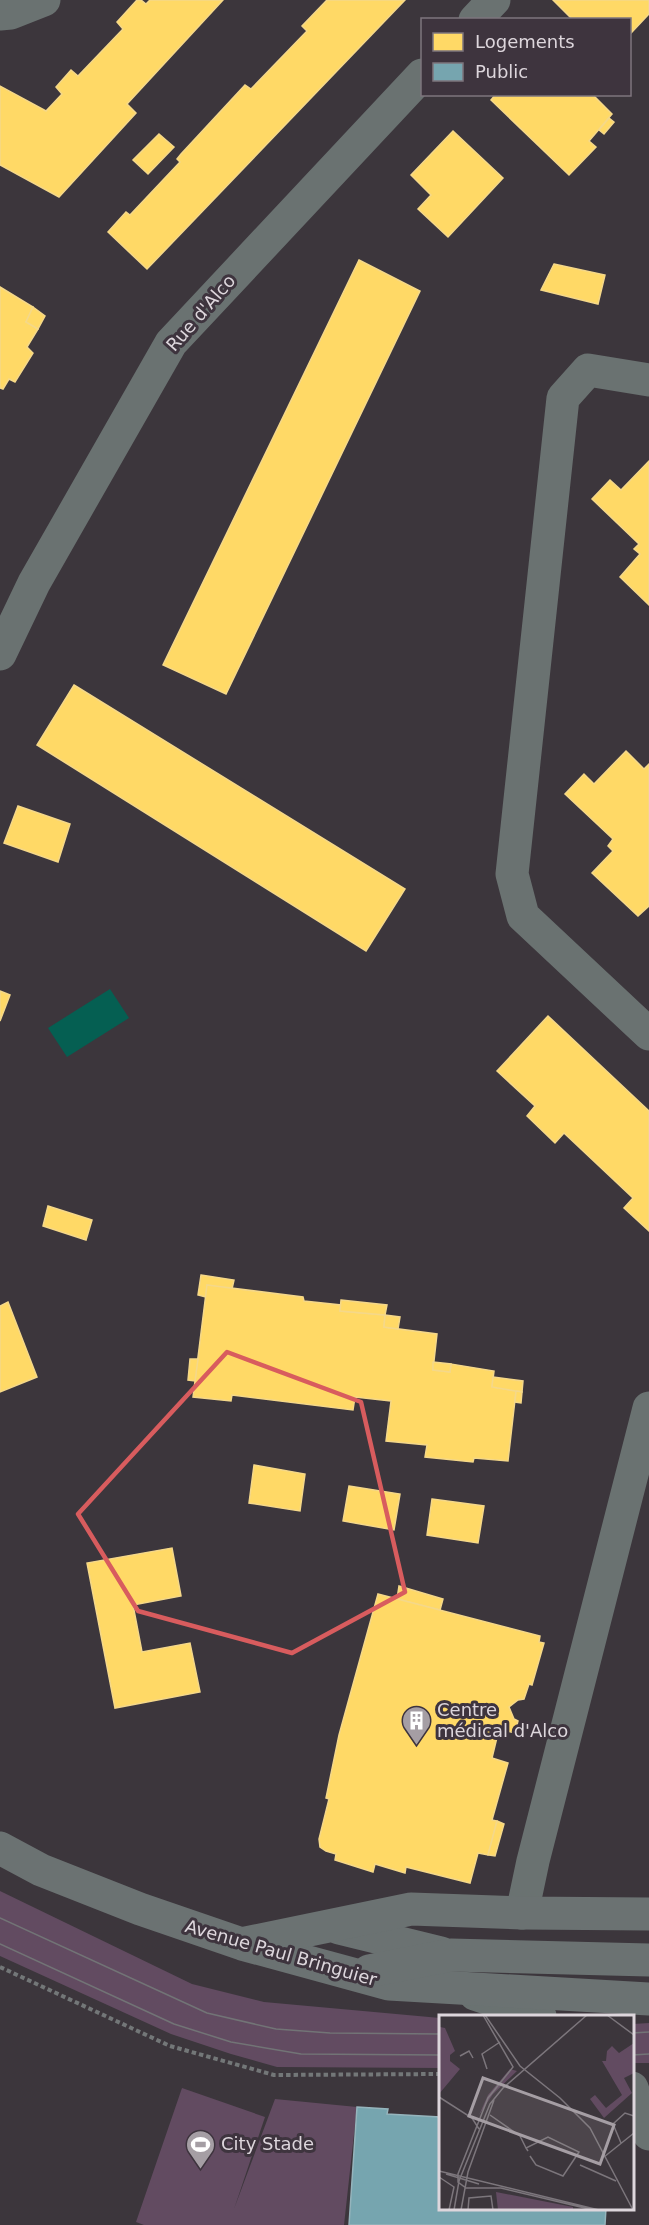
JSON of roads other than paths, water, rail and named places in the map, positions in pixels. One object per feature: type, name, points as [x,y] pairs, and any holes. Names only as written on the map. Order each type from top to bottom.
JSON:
[{"type":"main road","name":"Avenue Paul Bringuier","points":[[0,1848],[41,1870],[140,1909],[242,1944],[389,1984],[649,1999]]},
{"type":"main road","points":[[242,1944],[411,1909],[522,1914],[649,1914]]},
{"type":"main road","points":[[330,1926],[451,1955]]},
{"type":"main road","points":[[349,1974],[451,1955],[649,1960]]},
{"type":"street","points":[[0,14],[11,13],[44,0]]},
{"type":"street","points":[[477,18],[494,0]]},
{"type":"street","name":"Rue d'Alco","points":[[0,654],[34,584],[171,343],[421,77]]},
{"type":"street","points":[[649,380],[588,370],[562,398],[512,874],[523,916],[649,1034]]},
{"type":"street","points":[[522,1914],[533,1861],[649,1408]]},
{"type":"street","points":[[459,1988],[537,2015]]},
{"type":"street","points":[[634,2091],[649,2134]]},
{"type":"tram line","points":[[0,1918],[207,2013],[276,2029],[330,2033],[439,2034]]},
{"type":"tram line","points":[[0,1944],[174,2024],[231,2042],[301,2054],[439,2055]]},
{"type":"tram line","points":[[634,2033],[649,2032]]},
{"type":"tram line","points":[[634,2055],[649,2054]]},
{"type":"place","name":"Centre médical d'Alco","points":[[416,1746]]},
{"type":"place","name":"City Stade","points":[[200,2170]]}]
